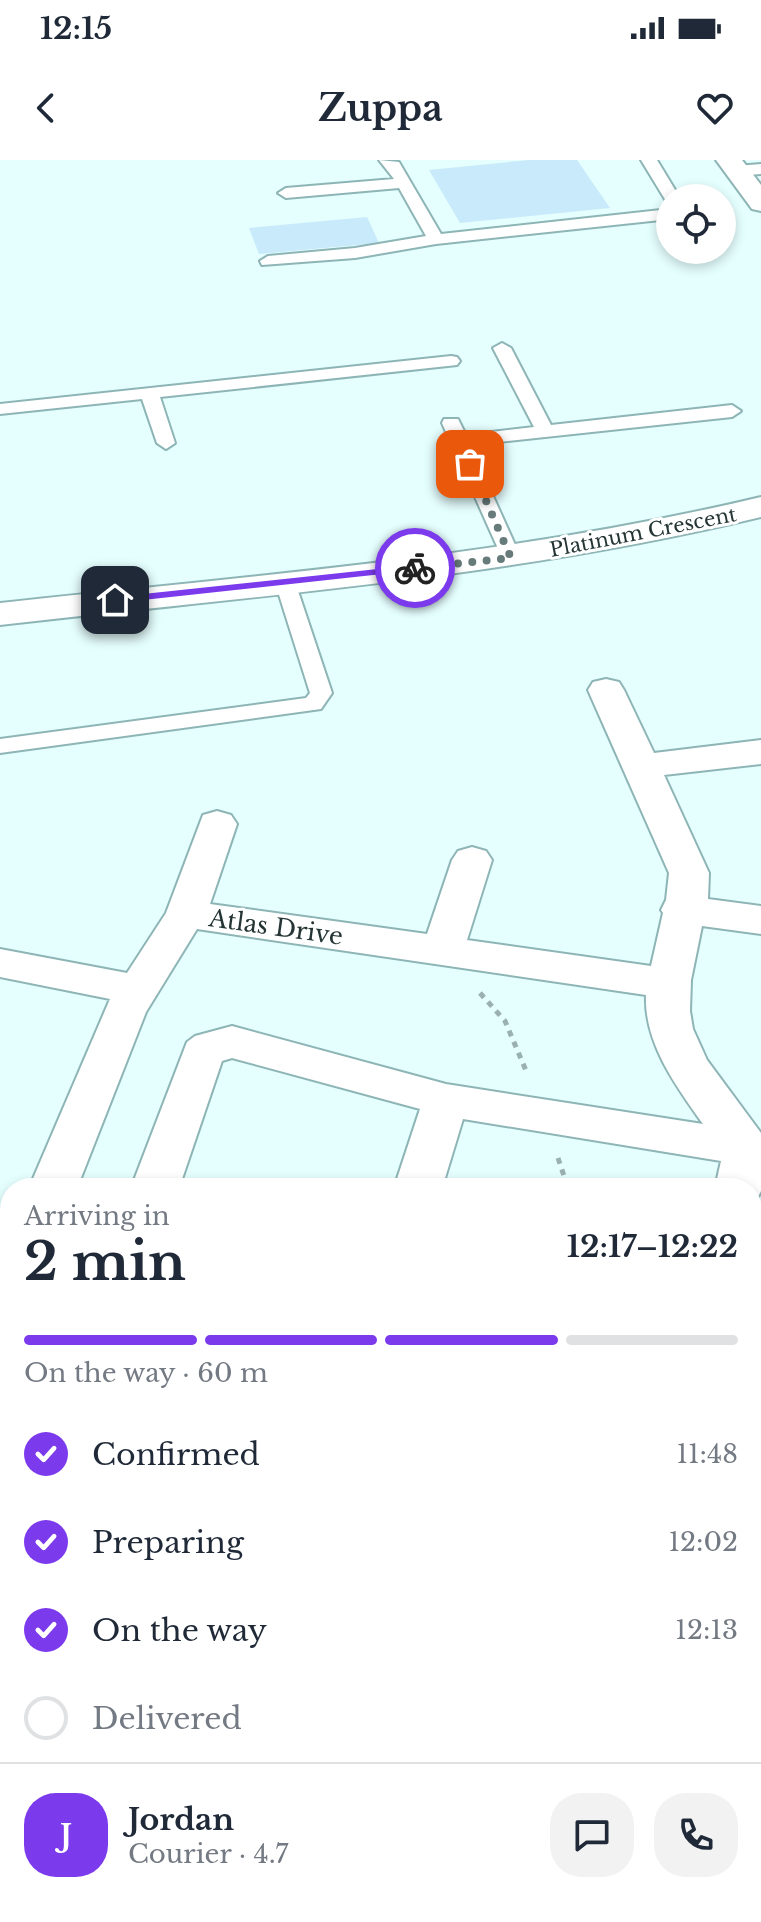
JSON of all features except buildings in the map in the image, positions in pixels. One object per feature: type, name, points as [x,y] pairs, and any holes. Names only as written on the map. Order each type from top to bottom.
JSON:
[{"type":"street","points":[[742,167],[761,203]]},
{"type":"street","name":"Platinum Crescent","points":[[0,614],[511,558],[671,529],[761,507]]},
{"type":"street","points":[[606,690],[689,873],[691,884],[682,910],[668,983],[668,1014],[679,1047],[749,1162]]},
{"type":"street","points":[[642,766],[761,752]]},
{"type":"street","points":[[186,914],[217,824]]},
{"type":"street","points":[[442,951],[472,860]]},
{"type":"street","points":[[682,910],[761,920]]},
{"type":"street","name":"Atlas Drive","points":[[57,1178],[125,1011],[186,914],[668,983]]},
{"type":"street","points":[[0,963],[138,990]]},
{"type":"street","points":[[159,1178],[203,1053],[222,1042],[232,1042],[446,1100],[545,1116],[749,1162]]},
{"type":"street","points":[[421,1178],[446,1100]]},
{"type":"lane","points":[[390,160],[436,239]]},
{"type":"lane","points":[[649,160],[664,184]]},
{"type":"lane","points":[[286,193],[404,183]]},
{"type":"lane","points":[[268,261],[656,215]]},
{"type":"lane","points":[[502,348],[545,431]]},
{"type":"lane","points":[[0,409],[451,361]]},
{"type":"lane","points":[[149,393],[166,443]]},
{"type":"lane","points":[[511,558],[455,432],[545,431],[732,411]]},
{"type":"lane","points":[[0,746],[313,704],[321,693],[285,582]]},
{"type":"path","points":[[442,951],[505,1021],[545,1116],[565,1178]]},
{"type":"way so far","points":[[415,568],[511,558],[470,464]]},
{"type":"route","points":[[115,600],[415,568]]}]
